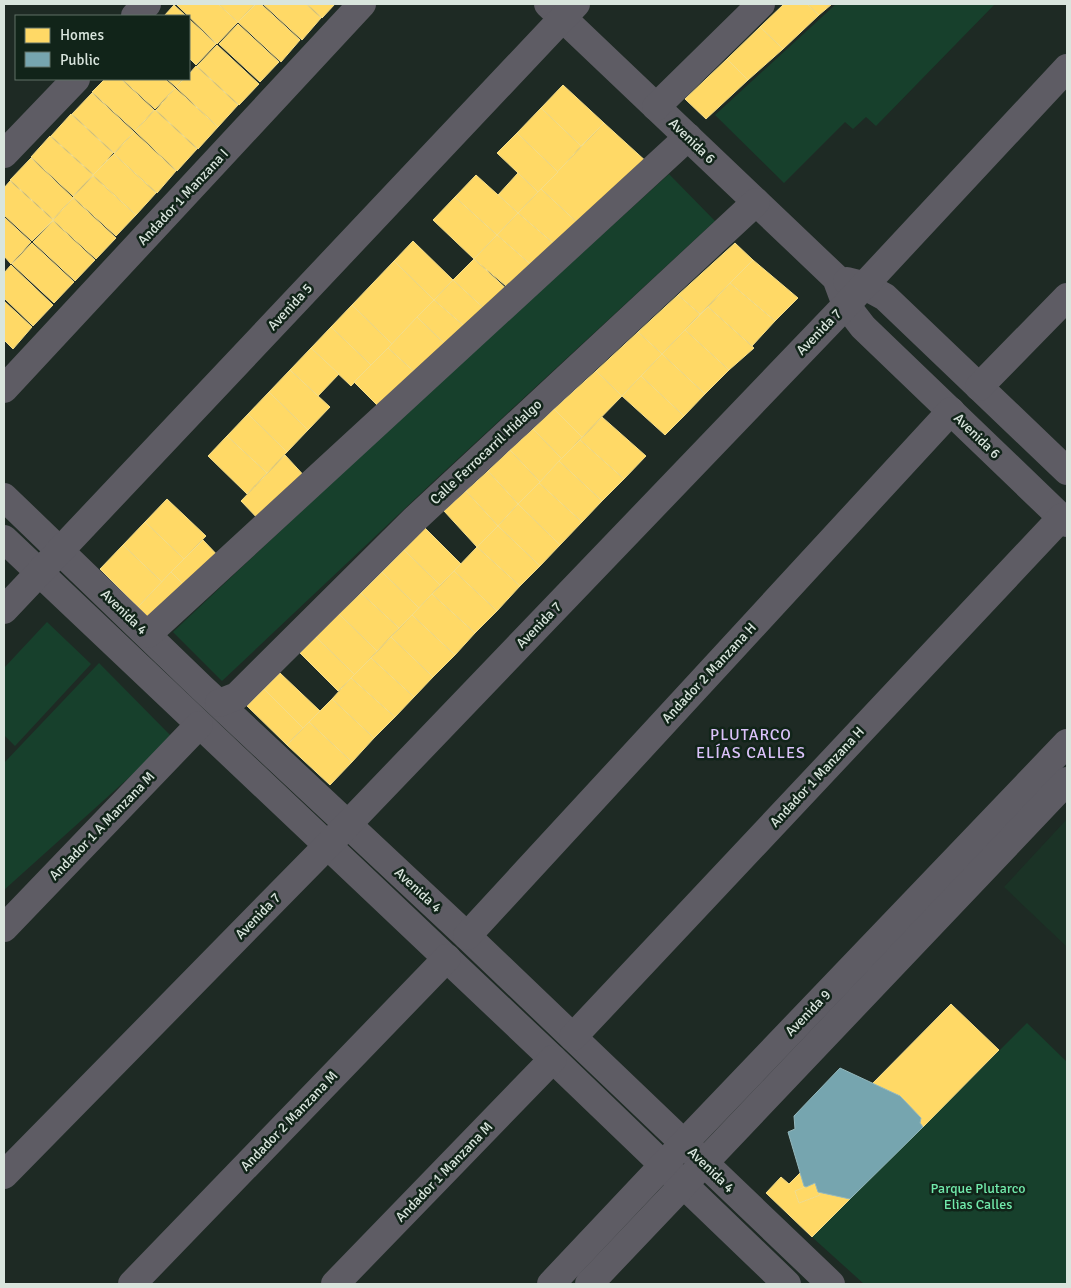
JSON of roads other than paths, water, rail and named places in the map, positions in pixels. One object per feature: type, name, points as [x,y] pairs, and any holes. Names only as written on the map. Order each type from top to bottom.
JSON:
[{"type":"street","points":[[137,15],[148,4]]},
{"type":"street","name":"Andador 1 Manzana I","points":[[4,389],[362,4]]},
{"type":"street","points":[[656,107],[761,4]]},
{"type":"street","name":"Avenida 6","points":[[562,8],[656,107],[854,295],[863,327],[1064,520]]},
{"type":"street","name":"Avenida 5","points":[[4,610],[562,8]]},
{"type":"street","name":"Avenida 7","points":[[4,1175],[327,846],[854,295],[1067,68]]},
{"type":"street","points":[[4,154],[75,80]]},
{"type":"street","points":[[151,638],[688,137]]},
{"type":"street","name":"Calle Ferrocarril Hidalgo","points":[[219,703],[237,696],[415,518],[756,202]]},
{"type":"street","points":[[854,295],[885,297],[1067,471]]},
{"type":"street","points":[[979,387],[1067,297]]},
{"type":"street","name":"Andador 2 Manzana H","points":[[467,936],[951,411]]},
{"type":"street","name":"Avenida 4","points":[[4,498],[831,1284]]},
{"type":"street","name":"Andador 1 Manzana H","points":[[573,1037],[1064,520]]},
{"type":"street","points":[[4,538],[128,658],[553,1059],[785,1284]]},
{"type":"street","points":[[84,616],[106,594]]},
{"type":"street","name":"Andador 1 A Manzana M","points":[[4,928],[199,725]]},
{"type":"street","name":"Avenida 9","points":[[551,1284],[1067,743]]},
{"type":"street","name":"Avenida 9","points":[[589,1284],[1067,781]]},
{"type":"street","points":[[300,820],[321,799]]},
{"type":"street","points":[[359,876],[379,854]]},
{"type":"street","name":"Andador 2 Manzana M","points":[[132,1284],[447,958]]},
{"type":"street","name":"Andador 1 Manzana M","points":[[335,1284],[553,1059]]},
{"type":"street","points":[[630,1133],[651,1113]]},
{"type":"street","points":[[710,1211],[731,1190]]},
{"type":"district","name":"PLUTARCO ELÍAS CALLES","points":[[751,744]]},
{"type":"park label","name":"Parque Plutarco Elias Calles","points":[[978,1196]]}]
